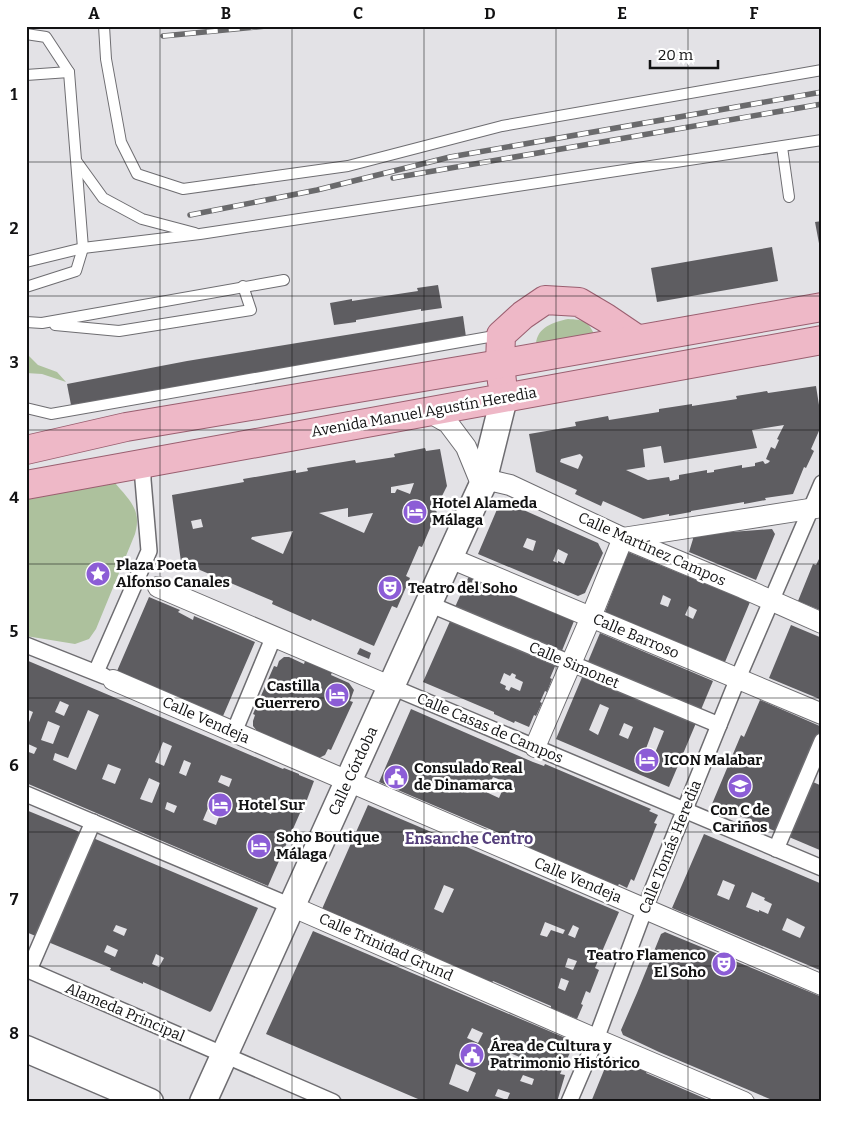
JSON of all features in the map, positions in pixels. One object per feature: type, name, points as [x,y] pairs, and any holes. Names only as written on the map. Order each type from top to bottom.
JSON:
[{"type":"main road","points":[[504,398],[500,364],[501,335],[523,315],[545,300],[579,302],[637,339]]},
{"type":"main road","points":[[26,450],[126,427],[822,307]]},
{"type":"main road","name":"Avenida Manuel Agustín Heredia","points":[[26,485],[822,340]]},
{"type":"street","name":"Calle Córdoba","points":[[225,1055],[482,486],[504,398]]},
{"type":"street","points":[[427,411],[448,423],[466,447],[482,486]]},
{"type":"street","points":[[26,645],[105,676],[137,578],[149,551],[143,480],[144,464]]},
{"type":"street","name":"Calle Martínez Campos","points":[[482,486],[493,481],[510,484],[623,538],[822,623]]},
{"type":"street","name":"Calle Tomás Heredia","points":[[569,1102],[596,1039],[645,908],[738,678],[771,602],[816,508],[822,483]]},
{"type":"street","points":[[534,747],[571,664],[623,538],[816,508]]},
{"type":"street","name":"Calle Barroso","points":[[450,558],[822,714]]},
{"type":"street","points":[[137,578],[158,587]]},
{"type":"street","name":"Calle Casas de Campos","points":[[158,587],[822,868]]},
{"type":"street","name":"Calle Simonet","points":[[429,604],[719,726]]},
{"type":"street","points":[[234,732],[274,636]]},
{"type":"street","name":"Calle Vendeja","points":[[105,676],[822,985]]},
{"type":"street","points":[[776,849],[815,776],[822,741]]},
{"type":"street","name":"Calle Trinidad Grund","points":[[26,794],[291,906],[744,1102]]},
{"type":"street","points":[[28,969],[93,822]]},
{"type":"street","name":"Alameda Principal","points":[[28,969],[333,1102]]},
{"type":"street","points":[[26,1050],[150,1102]]},
{"type":"street","points":[[203,1102],[225,1055]]},
{"type":"lane","points":[[104,26],[106,59],[121,142],[137,174],[183,189],[348,166],[502,126],[822,70]]},
{"type":"lane","points":[[26,34],[46,37],[69,72],[83,248],[76,271],[26,287]]},
{"type":"lane","points":[[26,75],[69,72]]},
{"type":"lane","points":[[26,262],[83,248],[200,234],[822,140]]},
{"type":"lane","points":[[782,147],[789,197]]},
{"type":"lane","points":[[77,162],[103,198],[142,219],[200,234]]},
{"type":"lane","points":[[42,323],[284,280]]},
{"type":"lane","points":[[26,322],[119,331],[251,310],[244,286]]},
{"type":"lane","points":[[26,408],[51,414],[501,335]]},
{"type":"green space","points":[[568,319],[587,323],[594,334],[536,344],[539,333],[543,329]]},
{"type":"green space","points":[[26,355],[38,365],[57,372],[66,382],[42,374],[26,373]]},
{"type":"green space","points":[[115,483],[133,506],[137,516],[137,525],[96,629],[89,639],[75,644],[26,636],[26,497]]},
{"type":"building","points":[[822,221],[822,254],[821,254],[815,222]]},
{"type":"building","points":[[772,247],[778,281],[657,302],[651,268]]},
{"type":"building","points":[[438,285],[442,308],[421,311],[421,309],[334,325],[330,303],[418,291],[417,288]]},
{"type":"building","points":[[463,316],[466,337],[71,405],[67,384],[187,361]]},
{"type":"building","points":[[816,386],[822,424],[811,449],[814,451],[806,468],[804,467],[793,494],[765,498],[766,500],[744,504],[744,502],[643,519],[603,501],[601,506],[575,494],[577,490],[536,472],[529,434],[576,426],[575,422],[608,416],[609,420],[659,412],[659,409],[737,399],[736,396],[767,391],[768,393]],"holes":[[[784,425],[777,439],[779,440],[775,449],[771,447],[766,459],[770,461],[765,464],[763,461],[755,463],[755,466],[742,468],[742,465],[714,470],[714,472],[707,473],[707,470],[679,475],[679,479],[670,481],[669,477],[648,480],[626,470],[645,467],[643,449],[661,446],[664,463],[757,448],[752,430]],[[580,454],[583,457],[578,469],[560,462],[561,459]]]},
{"type":"building","points":[[425,448],[426,451],[440,449],[447,486],[435,510],[437,512],[422,547],[419,546],[406,576],[410,578],[397,608],[392,606],[374,646],[312,619],[311,621],[272,604],[273,601],[181,562],[172,495],[244,482],[243,479],[296,470],[296,473],[308,471],[307,468],[355,460],[356,463],[395,457],[394,454]],"holes":[[[414,483],[410,494],[397,489],[395,493],[391,493],[391,487]],[[348,508],[348,517],[373,513],[364,533],[319,513]],[[201,519],[203,527],[193,529],[191,521]],[[293,531],[283,554],[251,539],[252,537]]]},
{"type":"building","points":[[501,500],[598,543],[603,553],[585,593],[578,596],[478,554]],"holes":[[[527,538],[536,541],[533,551],[523,547]],[[558,549],[568,554],[564,564],[553,561]]]},
{"type":"building","points":[[772,529],[775,534],[756,580],[689,552],[693,539],[692,535]]},
{"type":"building","points":[[628,552],[750,602],[725,662],[605,612]],"holes":[[[663,595],[671,599],[668,607],[660,604]],[[689,606],[697,610],[693,619],[685,615]]]},
{"type":"building","points":[[822,553],[822,611],[798,601],[813,564],[816,565]]},
{"type":"building","points":[[469,576],[574,621],[561,653],[455,607]]},
{"type":"building","points":[[149,597],[180,610],[178,612],[193,620],[194,616],[255,642],[223,716],[117,671]]},
{"type":"building","points":[[451,619],[556,664],[547,692],[545,691],[540,702],[542,703],[529,727],[515,721],[514,723],[494,714],[494,712],[423,682]],"holes":[[[504,673],[510,676],[512,673],[516,675],[515,678],[523,682],[520,691],[511,687],[509,691],[505,689],[506,686],[500,683]]]},
{"type":"building","points":[[791,625],[822,638],[822,700],[769,678]]},
{"type":"building","points":[[600,633],[713,681],[700,712],[587,664]]},
{"type":"building","points":[[360,648],[371,653],[369,659],[357,654]]},
{"type":"building","points":[[284,657],[289,657],[304,664],[305,661],[332,672],[331,675],[349,683],[354,690],[350,701],[353,702],[331,750],[328,749],[325,755],[321,757],[301,750],[300,752],[273,740],[274,738],[257,731],[253,726],[255,715],[253,714],[274,666],[277,667],[279,661]]},
{"type":"building","points":[[26,660],[314,781],[302,813],[300,813],[268,886],[26,783],[26,751],[34,754],[37,748],[26,743],[26,730],[33,712],[26,709]],"holes":[[[60,701],[69,705],[64,716],[55,712]],[[88,710],[99,715],[76,770],[53,760],[55,753],[68,758]],[[48,721],[60,726],[53,744],[41,740]],[[163,742],[172,746],[164,766],[155,762]],[[184,760],[191,763],[186,776],[179,773]],[[108,764],[121,769],[115,784],[102,779]],[[221,775],[232,779],[229,787],[218,782]],[[149,778],[160,783],[152,803],[140,799]],[[264,800],[275,804],[271,814],[260,809]],[[211,801],[223,806],[216,825],[203,820]],[[167,802],[177,806],[174,813],[165,809]]]},
{"type":"building","points":[[583,675],[696,723],[669,787],[556,739]],"holes":[[[600,704],[609,708],[598,735],[589,730]],[[624,723],[633,727],[628,739],[619,735]],[[654,727],[664,731],[653,758],[644,754]]]},
{"type":"building","points":[[760,700],[822,727],[777,832],[712,804],[741,735],[744,737]]},
{"type":"building","points":[[411,709],[533,762],[544,766],[545,764],[651,809],[649,811],[658,815],[654,823],[657,824],[634,881],[631,879],[627,888],[619,884],[617,887],[512,842],[513,839],[379,782]],"holes":[[[493,777],[506,782],[499,798],[486,792]]]},
{"type":"building","points":[[813,782],[822,786],[822,851],[789,837]]},
{"type":"building","points":[[368,805],[619,912],[595,968],[599,970],[590,993],[586,991],[577,1019],[493,981],[491,984],[424,956],[425,952],[322,909]],"holes":[[[444,885],[454,889],[443,913],[434,909]],[[545,922],[565,930],[563,934],[551,930],[547,937],[540,935]],[[573,925],[579,928],[575,938],[568,935]],[[568,958],[577,961],[573,970],[565,967]],[[561,978],[569,981],[565,991],[558,988]]]},
{"type":"building","points":[[26,810],[82,833],[38,937],[26,932]]},
{"type":"building","points":[[704,834],[822,884],[822,941],[819,946],[822,947],[822,971],[672,908]],"holes":[[[723,880],[735,885],[729,900],[717,895]],[[752,892],[765,898],[764,900],[772,904],[768,914],[746,907]],[[787,918],[805,927],[800,938],[782,930]]]},
{"type":"building","points":[[93,838],[258,908],[210,1012],[48,942]],"holes":[[[116,925],[127,929],[124,936],[113,931]],[[107,945],[118,950],[115,957],[104,952]],[[156,954],[164,958],[159,967],[152,964]]]},
{"type":"building","points":[[313,931],[575,1042],[560,1074],[565,1075],[557,1102],[425,1102],[266,1034]],"holes":[[[472,1028],[483,1033],[478,1043],[467,1038]],[[510,1053],[522,1058],[519,1066],[508,1061]],[[456,1064],[476,1073],[468,1092],[449,1084]],[[523,1075],[534,1079],[532,1085],[520,1081]],[[498,1089],[510,1093],[507,1100],[495,1096]]]},
{"type":"building","points":[[665,932],[822,997],[822,1102],[777,1102],[623,1035],[621,1030],[661,934]]},
{"type":"building","points":[[609,1058],[617,1061],[619,1058],[648,1070],[646,1073],[713,1102],[591,1102]]},
{"type":"railway","points":[[163,36],[266,26]]},
{"type":"railway","points":[[190,215],[317,190],[450,157],[822,92]]},
{"type":"railway","points":[[393,178],[822,104]]},
{"type":"place","name":"Hotel Alameda Málaga","points":[[415,512]]},
{"type":"place","name":"Plaza Poeta Alfonso Canales","points":[[98,574]]},
{"type":"place","name":"Teatro del Soho","points":[[390,588]]},
{"type":"place","name":"Castilla Guerrero","points":[[337,695]]},
{"type":"place","name":"ICON Malabar","points":[[647,760]]},
{"type":"place","name":"Consulado Real de Dinamarca","points":[[396,777]]},
{"type":"place","name":"Con C de Cariños","points":[[740,786]]},
{"type":"place","name":"Hotel Sur","points":[[220,805]]},
{"type":"place","name":"Soho Boutique Málaga","points":[[259,846]]},
{"type":"place","name":"Teatro Flamenco El Soho","points":[[724,964]]},
{"type":"place","name":"Área de Cultura y Patrimonio Histórico","points":[[472,1055]]},
{"type":"district","name":"Ensanche Centro","points":[[469,838]]}]
